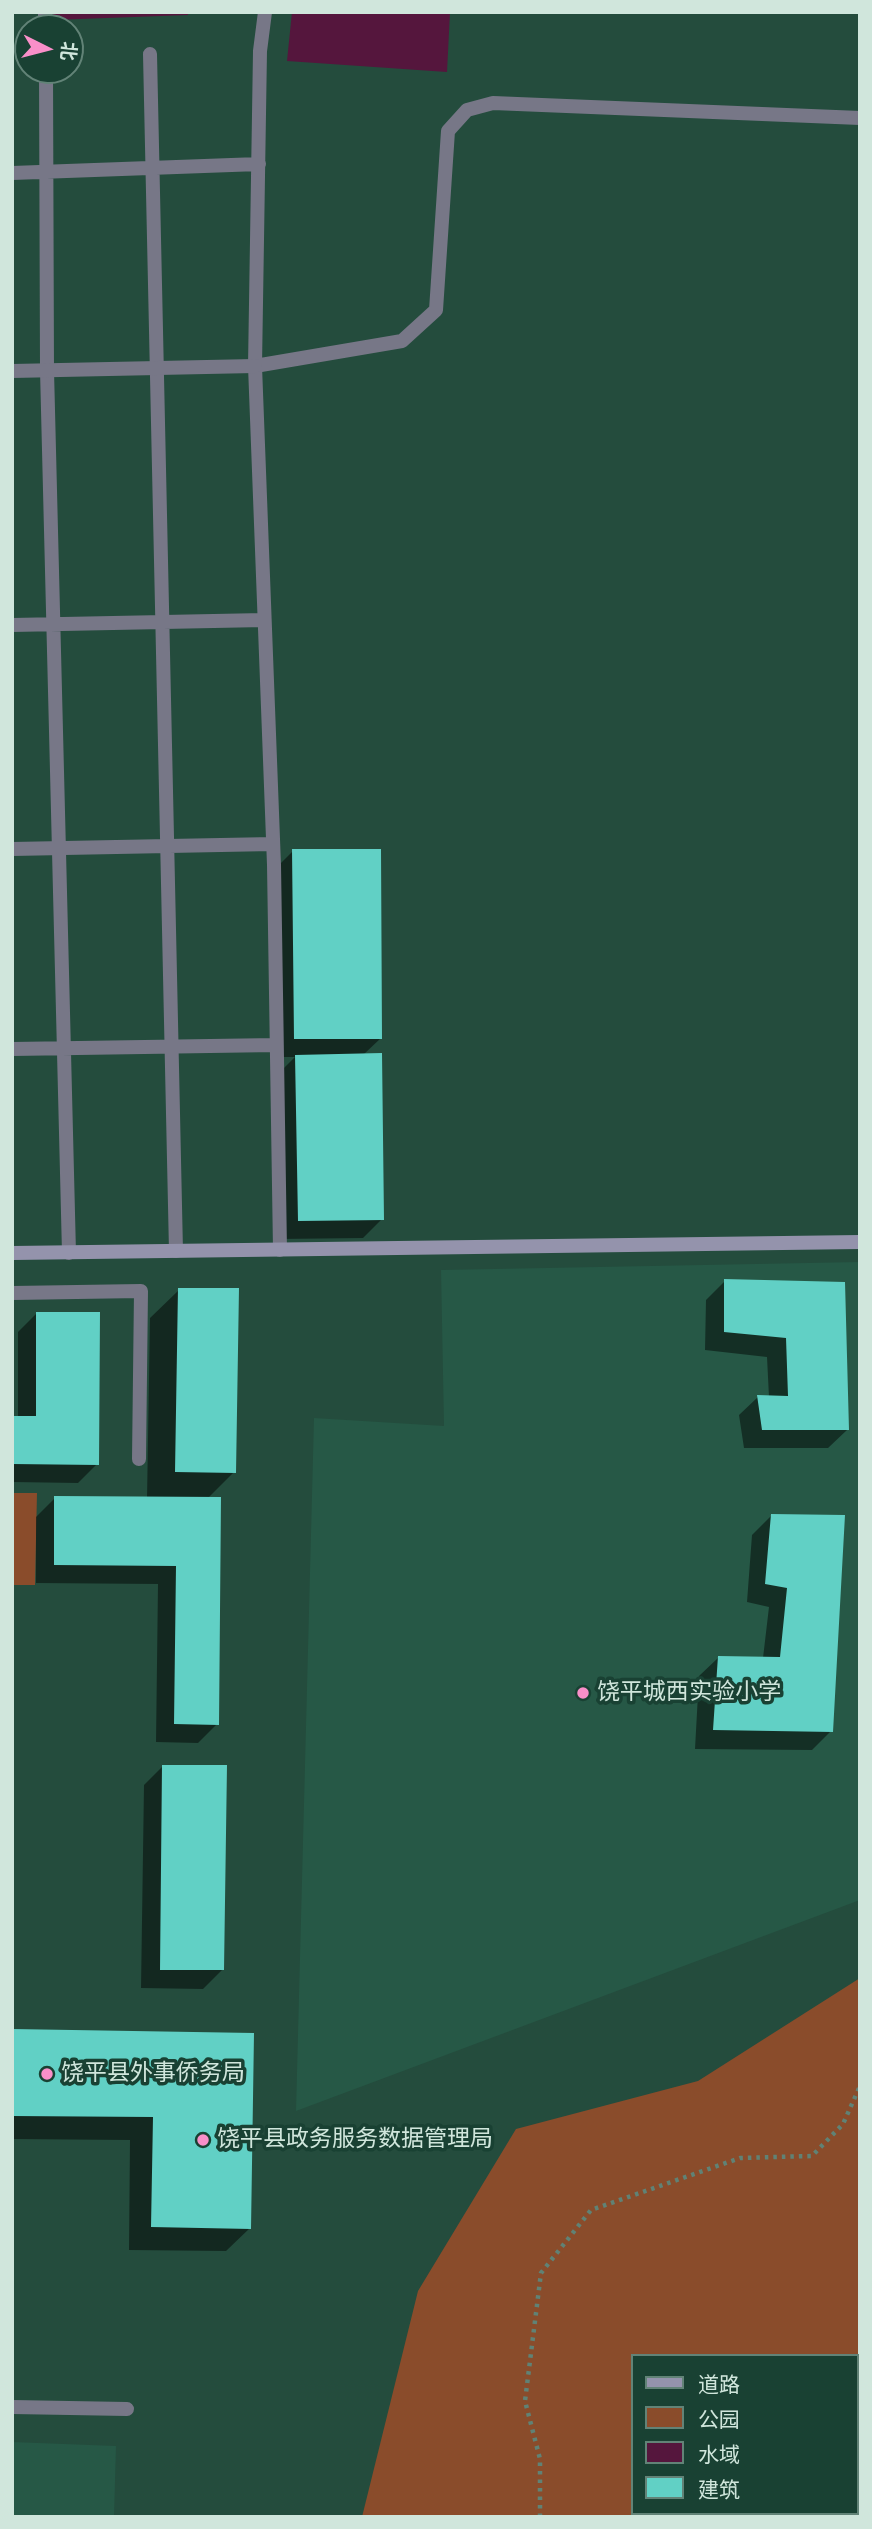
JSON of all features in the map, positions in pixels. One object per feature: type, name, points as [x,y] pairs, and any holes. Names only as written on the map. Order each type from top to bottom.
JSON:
[{"type":"main road","points":[[12,1253],[860,1242]]},
{"type":"street","points":[[265,12],[260,51],[255,366],[272,844],[280,1251]]},
{"type":"street","points":[[150,54],[176,1251]]},
{"type":"street","points":[[46,84],[47,370],[69,1253]]},
{"type":"street","points":[[12,371],[255,366],[402,341],[436,310],[448,131],[467,110],[493,103],[860,118]]},
{"type":"street","points":[[12,173],[258,164]]},
{"type":"street","points":[[12,625],[264,620]]},
{"type":"street","points":[[12,849],[272,844]]},
{"type":"street","points":[[12,1049],[276,1045]]},
{"type":"street","points":[[12,1293],[141,1291],[139,1459]]},
{"type":"street","points":[[12,2407],[128,2409]]},
{"type":"path","points":[[540,2517],[540,2459],[525,2401],[541,2273],[591,2210],[740,2158],[812,2156],[843,2124],[860,2086]]},
{"type":"shaded area","name":"饶平城西实验小学","points":[[860,1262],[860,1900],[296,2111],[314,1418],[444,1426],[441,1270]]},
{"type":"shaded area","points":[[12,2442],[116,2446],[114,2517],[12,2517]]},
{"type":"green space","points":[[12,1493],[37,1493],[35,1585],[12,1585]]},
{"type":"green space","points":[[860,1978],[860,2517],[362,2517],[418,2291],[516,2129],[698,2081]]},
{"type":"water","points":[[188,12],[188,15],[84,19],[84,14],[53,14]]},
{"type":"water","points":[[292,12],[450,12],[447,72],[287,61]]},
{"type":"building","points":[[292,849],[381,849],[382,1039],[294,1039]]},
{"type":"building","points":[[382,1053],[384,1220],[298,1221],[295,1055]]},
{"type":"building","points":[[724,1279],[845,1282],[849,1430],[762,1430],[757,1395],[788,1396],[786,1338],[724,1332]]},
{"type":"building","points":[[178,1288],[239,1288],[236,1473],[175,1472]]},
{"type":"building","points":[[36,1312],[100,1312],[99,1465],[12,1464],[12,1416],[36,1416]]},
{"type":"building","points":[[54,1496],[221,1497],[219,1725],[174,1724],[176,1566],[54,1565]]},
{"type":"building","points":[[771,1514],[845,1515],[833,1732],[713,1730],[718,1656],[780,1657],[787,1588],[765,1584]]},
{"type":"building","points":[[162,1765],[227,1765],[224,1970],[160,1970]]},
{"type":"building","points":[[12,2029],[254,2033],[251,2229],[151,2227],[153,2117],[12,2116]]},
{"type":"place","name":"饶平城西实验小学","points":[[583,1693]]},
{"type":"place","name":"饶平县外事侨务局","points":[[47,2074]]},
{"type":"place","name":"饶平县政务服务数据管理局","points":[[203,2140]]}]
